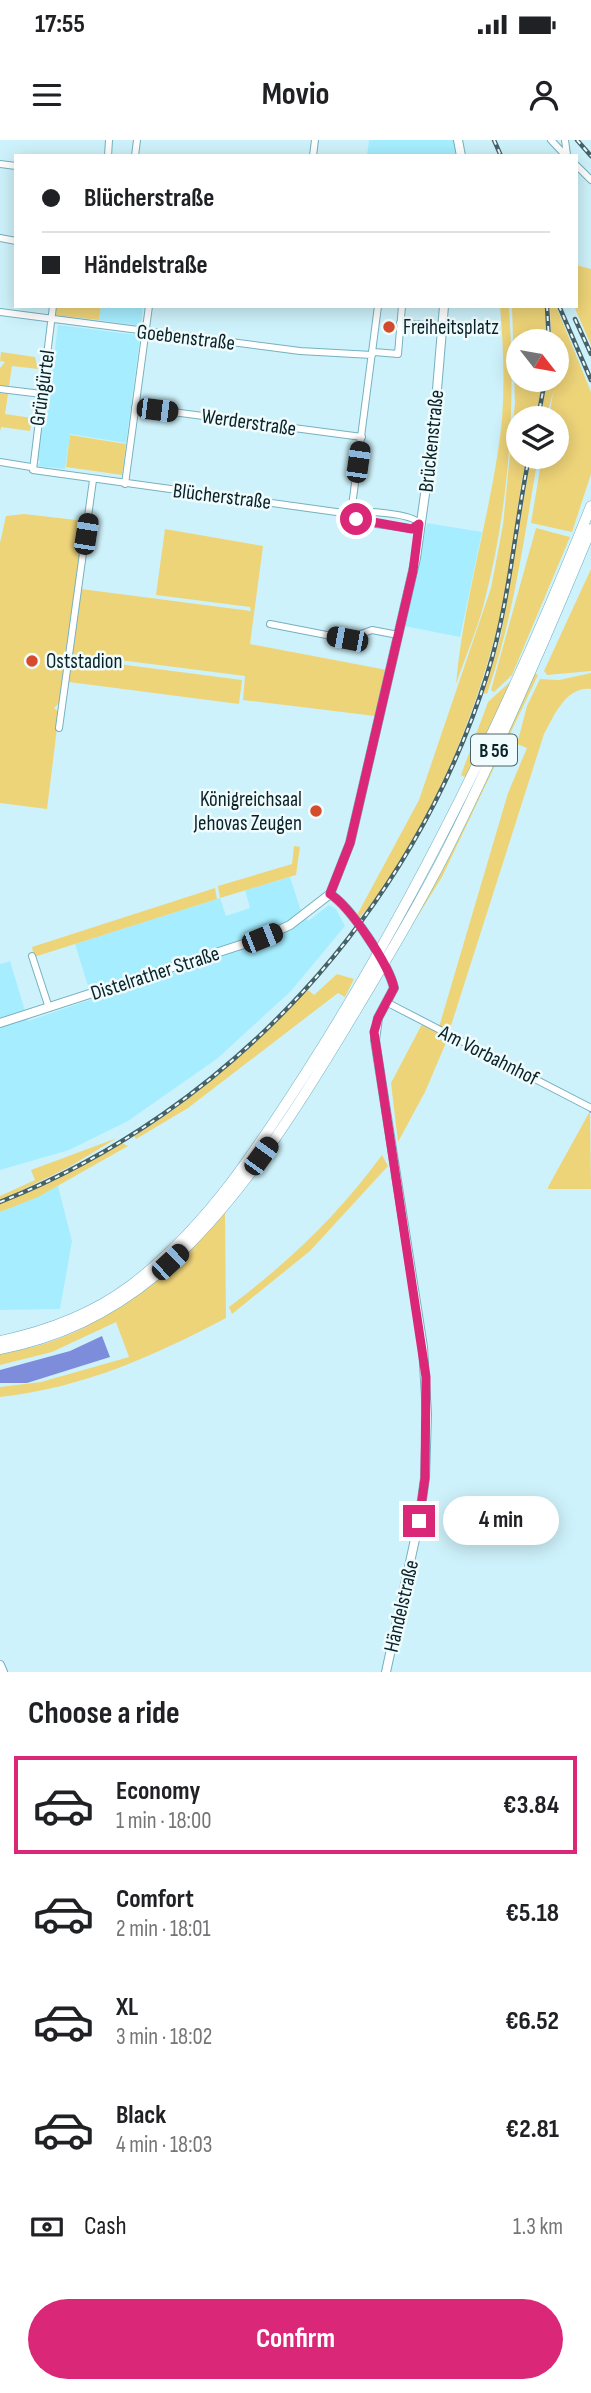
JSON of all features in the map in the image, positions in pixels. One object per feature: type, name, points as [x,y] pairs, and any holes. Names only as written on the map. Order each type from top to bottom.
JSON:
[{"type":"main road","name":"B 56","points":[[0,1349],[56,1335],[89,1320],[137,1290],[183,1250],[238,1187],[299,1102],[380,960],[468,788],[540,634],[591,506]]},
{"type":"main road","name":"B 56","points":[[0,1341],[63,1324],[95,1309],[129,1287],[177,1245],[232,1181],[264,1137],[380,960],[448,849],[547,636],[591,529]]},
{"type":"street","points":[[551,140],[565,154]]},
{"type":"street","points":[[578,167],[591,180]]},
{"type":"street","name":"Grüngürtel","points":[[32,468],[53,308]]},
{"type":"street","points":[[125,484],[149,308]]},
{"type":"street","points":[[351,514],[378,308]]},
{"type":"street","points":[[373,354],[398,354],[401,308]]},
{"type":"street","name":"Brückenstraße","points":[[330,894],[350,843],[413,571],[427,489],[444,308]]},
{"type":"street","name":"Goebenstraße","points":[[0,312],[302,351],[373,354]]},
{"type":"street","points":[[400,323],[442,326]]},
{"type":"street","points":[[0,389],[42,394]]},
{"type":"street","name":"Werderstraße","points":[[135,407],[362,437]]},
{"type":"street","name":"Blücherstraße","points":[[0,462],[93,480],[351,514],[362,511],[399,516],[417,520],[419,524],[412,529],[362,522],[351,514]]},
{"type":"street","points":[[59,728],[93,480]]},
{"type":"street","points":[[270,624],[347,639],[372,630],[398,635]]},
{"type":"street","points":[[330,894],[347,910],[380,960],[394,988],[388,1003]]},
{"type":"street","name":"Distelrather Straße","points":[[0,1023],[277,932],[304,916],[330,894]]},
{"type":"street","points":[[32,956],[49,1008]]},
{"type":"street","name":"Am Vorbahnhof","points":[[388,1003],[591,1107]]},
{"type":"street","name":"Händelstraße","points":[[386,1672],[419,1521],[425,1478],[427,1414],[423,1347],[375,1040],[378,1018],[388,1003]]},
{"type":"street","points":[[0,1665],[3,1672]]},
{"type":"shaded area","points":[[369,140],[454,140],[456,154],[367,154]]},
{"type":"shaded area","points":[[578,266],[591,269],[591,345],[575,308],[578,308]]},
{"type":"shaded area","points":[[55,308],[101,308],[99,320],[54,315]]},
{"type":"shaded area","points":[[101,308],[143,308],[141,326],[99,320]]},
{"type":"shaded area","points":[[500,308],[509,308],[510,329],[506,329],[506,392],[512,392],[511,406],[506,406],[505,494],[484,603],[456,684],[464,625],[501,433],[504,379]]},
{"type":"shaded area","points":[[512,308],[545,308],[546,329],[513,329]]},
{"type":"shaded area","points":[[550,308],[557,308],[565,329],[551,329]]},
{"type":"shaded area","points":[[58,325],[138,335],[140,338],[126,443],[70,434],[65,469],[37,466],[41,461],[37,460]]},
{"type":"shaded area","points":[[569,338],[591,392],[591,474],[572,532],[531,523],[540,469],[569,469],[569,406],[551,406],[553,393],[549,406],[542,406],[545,392],[569,392]]},
{"type":"shaded area","points":[[1,352],[35,357],[38,369],[12,366],[9,386],[0,385],[0,368],[5,362],[0,361]]},
{"type":"shaded area","points":[[515,392],[541,392],[538,406],[515,406]]},
{"type":"shaded area","points":[[0,393],[8,394],[5,414],[32,418],[30,431],[1,427],[0,432]]},
{"type":"shaded area","points":[[70,435],[126,444],[122,475],[66,467]]},
{"type":"shaded area","points":[[509,469],[525,469],[510,567],[498,624],[471,713],[453,760],[410,847],[360,917],[357,915],[419,800],[491,588],[503,525]]},
{"type":"shaded area","points":[[529,469],[536,469],[504,635],[487,694],[483,693],[501,635]]},
{"type":"shaded area","name":"Oststadion","points":[[24,514],[85,521],[66,649],[63,654],[65,663],[60,702],[54,708],[59,712],[47,809],[0,803],[0,543],[6,516]]},
{"type":"shaded area","points":[[427,523],[482,532],[460,637],[404,626]]},
{"type":"shaded area","points":[[536,528],[570,537],[512,675],[494,692],[491,690]]},
{"type":"shaded area","points":[[165,529],[263,546],[250,644],[387,670],[375,716],[243,700],[245,676],[72,654],[70,652],[81,589],[251,611],[250,607],[156,595]]},
{"type":"shaded area","points":[[591,569],[591,671],[547,675],[544,671]]},
{"type":"shaded area","points":[[72,658],[242,680],[239,704],[69,682]]},
{"type":"shaded area","points":[[534,673],[538,675],[442,877],[396,951]]},
{"type":"shaded area","points":[[591,673],[591,689],[582,689],[568,697],[544,734],[449,1032],[439,1027],[508,793],[527,748],[517,744],[527,706],[540,679],[559,680]]},
{"type":"shaded area","points":[[514,678],[467,778],[461,775],[488,702]]},
{"type":"shaded area","points":[[294,846],[300,847],[296,875],[220,898],[218,886],[292,864]]},
{"type":"shaded area","points":[[290,877],[301,911],[308,921],[329,905],[336,909],[345,926],[291,991],[218,1058],[128,1121],[69,1150],[0,1170],[0,964],[10,961],[28,1021],[92,999],[75,944],[220,898],[226,916],[250,908],[245,890]]},
{"type":"shaded area","points":[[215,888],[217,899],[34,957],[32,947]]},
{"type":"shaded area","points":[[337,974],[354,979],[345,997],[338,993],[188,1108],[136,1139],[134,1136],[181,1104],[226,1068],[268,1030],[307,989],[314,995]]},
{"type":"shaded area","points":[[422,1024],[448,1038],[425,1092],[398,1142],[391,1083]]},
{"type":"shaded area","points":[[590,1111],[591,1189],[548,1189],[548,1187]]},
{"type":"shaded area","points":[[117,1138],[69,1167],[0,1201],[0,1196],[35,1180],[31,1170]]},
{"type":"shaded area","points":[[122,1143],[128,1146],[38,1197],[0,1212],[0,1204],[63,1176]]},
{"type":"shaded area","points":[[382,1155],[388,1166],[310,1251],[232,1314],[229,1307],[312,1237]]},
{"type":"shaded area","points":[[58,1186],[72,1241],[60,1309],[0,1310],[0,1212]]},
{"type":"shaded area","points":[[225,1212],[226,1318],[145,1357],[89,1378],[31,1393],[0,1397],[0,1387],[41,1382],[129,1357],[116,1322],[52,1352],[0,1365],[0,1354],[37,1346],[69,1335],[98,1320],[150,1283]]},
{"type":"water","points":[[102,1336],[110,1357],[27,1383],[0,1383],[0,1370],[70,1351]]},
{"type":"railway","points":[[494,140],[500,154]]},
{"type":"railway","points":[[577,140],[591,156]]},
{"type":"railway","points":[[547,308],[548,329]]},
{"type":"railway","points":[[560,308],[591,380]]},
{"type":"railway","points":[[575,319],[591,354]]},
{"type":"railway","points":[[540,406],[543,392]]},
{"type":"railway","points":[[0,1202],[84,1163],[163,1114],[236,1057],[302,993],[361,921],[412,844],[454,762],[487,675],[506,593],[527,469]]},
{"type":"place","name":"Freiheitsplatz","points":[[389,327]]},
{"type":"place","name":"Oststadion","points":[[32,661]]},
{"type":"place","name":"Königreichsaal Jehovas Zeugen","points":[[316,811]]},
{"type":"route","points":[[356,519],[412,529],[419,524],[419,541],[413,571],[350,843],[330,894],[347,910],[364,934],[392,979],[394,988],[393,995],[378,1018],[374,1032],[426,1377],[425,1478],[419,1521]]}]
